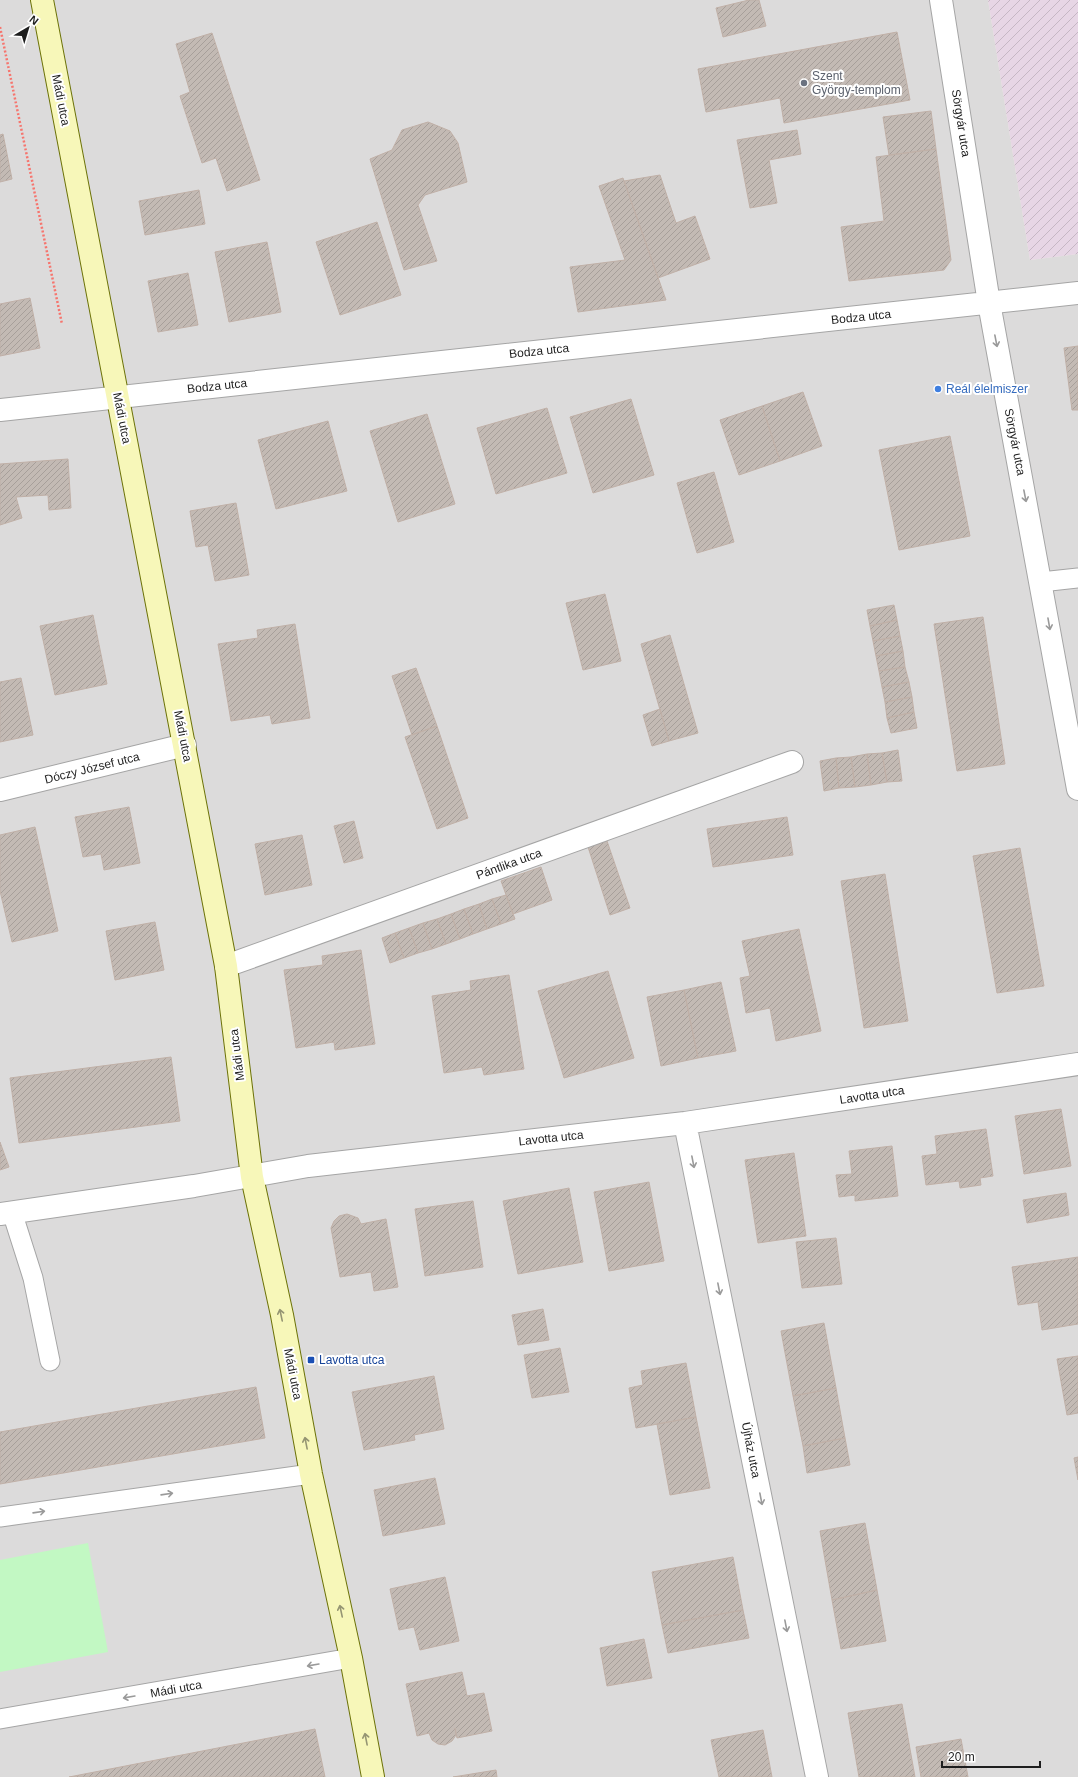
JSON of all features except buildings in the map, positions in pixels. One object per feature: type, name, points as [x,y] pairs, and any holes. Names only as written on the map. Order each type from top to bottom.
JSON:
[{"type":"street","name":"Mádi utca","points":[[42,0],[226,966],[252,1176],[282,1315],[312,1474],[351,1658],[373,1777]]},
{"type":"street","name":"Sörgyár utca","points":[[941,0],[989,303],[1078,789]]},
{"type":"street","name":"Bodza utca","points":[[0,410],[1078,293]]},
{"type":"street","name":"Dóczy József utca","points":[[0,790],[185,745]]},
{"type":"street","name":"Pántlika utca","points":[[226,966],[792,762]]},
{"type":"street","name":"Lavotta utca","points":[[6,1213],[252,1176],[308,1166],[685,1123],[1078,1064]]},
{"type":"street","name":"Újház utca","points":[[685,1123],[816,1777]]},
{"type":"lane","points":[[1041,582],[1078,578]]},
{"type":"lane","points":[[6,1213],[33,1278],[50,1361]]},
{"type":"lane","points":[[0,1517],[312,1474]]},
{"type":"lane","name":"Mádi utca","points":[[0,1719],[351,1658]]},
{"type":"path","points":[[0,27],[62,324]]},
{"type":"shaded area","points":[[0,0],[988,0],[1030,260],[1078,254],[1078,1777],[0,1777]]},
{"type":"shaded area","points":[[988,0],[1078,0],[1078,254],[1030,260]]},
{"type":"green space","points":[[88,1543],[108,1652],[0,1672],[0,1560]]},
{"type":"place","name":"Szent György-templom","points":[[804,83]]},
{"type":"place","name":"Reál élelmiszer","points":[[938,389]]},
{"type":"place","name":"Lavotta utca","points":[[311,1360]]}]
